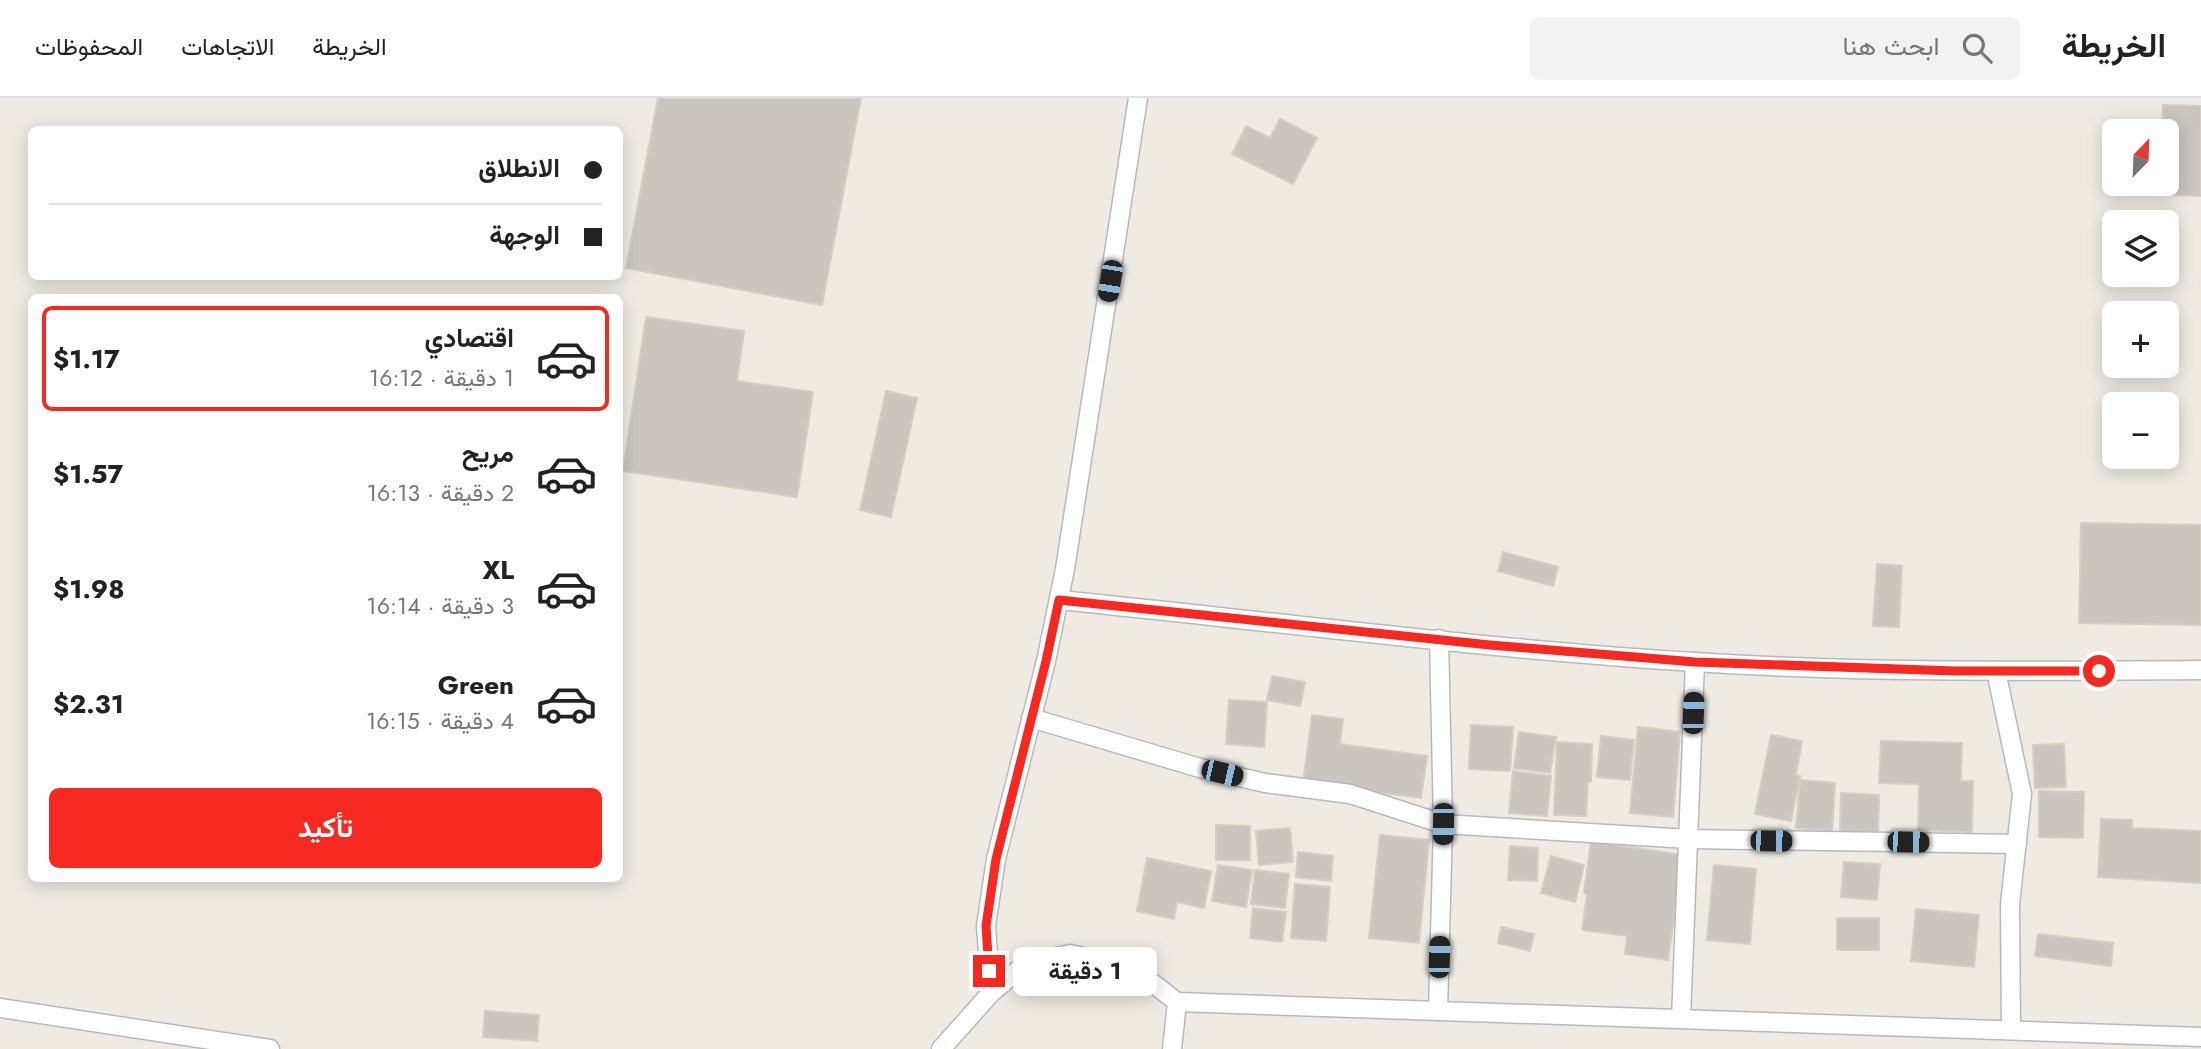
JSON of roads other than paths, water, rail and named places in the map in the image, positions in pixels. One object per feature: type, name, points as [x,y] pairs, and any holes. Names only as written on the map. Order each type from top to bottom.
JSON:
[{"type":"lane","points":[[991,993],[986,926],[996,859],[1059,600],[1138,98]]},
{"type":"lane","points":[[1059,600],[1695,662],[1996,671],[2201,670]]},
{"type":"lane","points":[[1438,639],[1443,824],[1438,1011]]},
{"type":"lane","points":[[1681,1019],[1695,662]]},
{"type":"lane","points":[[1996,671],[2022,794],[2010,904],[2011,1030]]},
{"type":"lane","points":[[1031,718],[1200,768],[1265,783],[1350,794],[1443,824],[1689,839],[2017,844]]},
{"type":"lane","points":[[941,1049],[991,993],[1026,964],[1070,954],[1133,968],[1177,1002],[2201,1037]]},
{"type":"lane","points":[[1172,1049],[1177,1002]]},
{"type":"lane","points":[[0,1008],[270,1049]]}]
